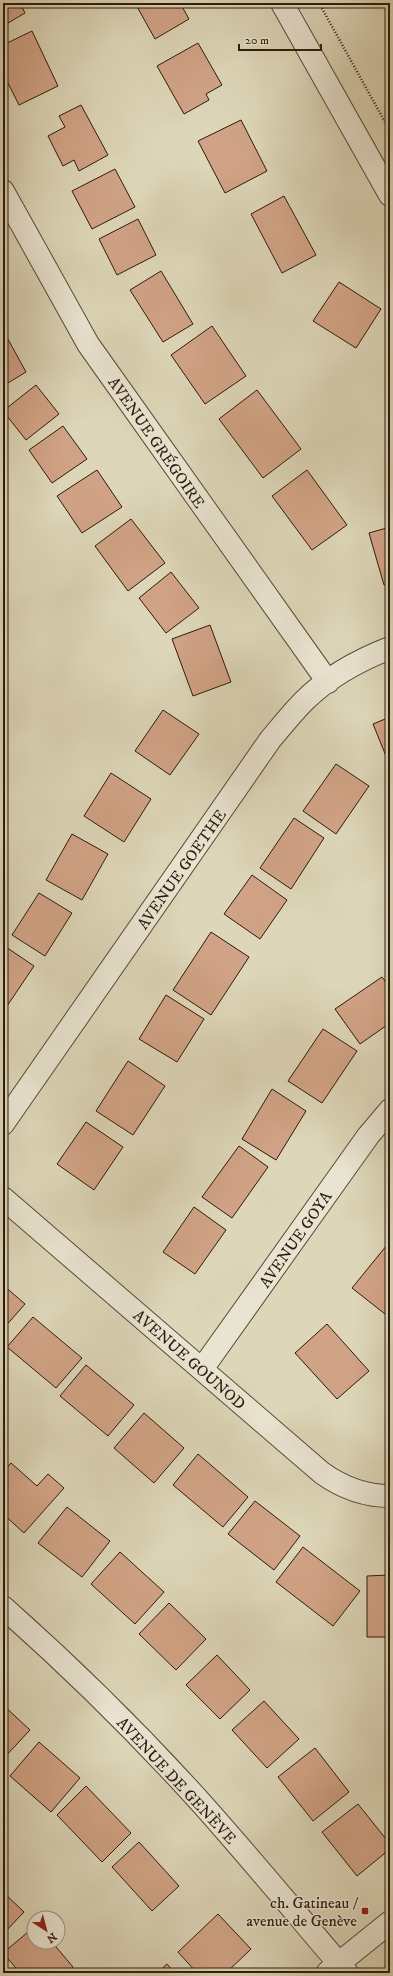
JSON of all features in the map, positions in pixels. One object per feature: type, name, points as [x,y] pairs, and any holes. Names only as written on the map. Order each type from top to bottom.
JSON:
[{"type":"street","points":[[282,3],[390,195]]},
{"type":"street","name":"AVENUE GRÉGOIRE","points":[[3,191],[88,344],[328,682]]},
{"type":"street","name":"AVENUE GOETHE","points":[[3,1124],[270,740],[305,700],[328,682],[369,656],[390,648]]},
{"type":"street","name":"AVENUE GOYA","points":[[202,1369],[368,1136],[390,1110]]},
{"type":"street","name":"AVENUE GOUNOD","points":[[3,1198],[327,1477],[339,1485],[358,1492],[376,1496],[390,1496]]},
{"type":"street","name":"AVENUE DE GENÈVE","points":[[3,1607],[44,1643],[98,1696],[202,1804],[337,1970]]},
{"type":"street","points":[[337,1970],[390,1922]]},
{"type":"path","points":[[319,3],[390,131]]},
{"type":"building","points":[[3,3],[20,3],[25,13],[8,23],[3,13]]},
{"type":"building","points":[[135,3],[180,3],[189,19],[155,39]]},
{"type":"building","points":[[32,31],[58,86],[19,105],[3,73],[3,45]]},
{"type":"building","points":[[198,43],[222,85],[206,94],[209,100],[184,114],[157,66]]},
{"type":"building","points":[[81,105],[108,155],[79,171],[74,160],[63,166],[48,136],[65,127],[59,116]]},
{"type":"building","points":[[241,120],[267,171],[225,193],[198,141]]},
{"type":"building","points":[[115,169],[135,207],[92,229],[72,191]]},
{"type":"building","points":[[284,196],[316,255],[282,273],[251,214]]},
{"type":"building","points":[[138,219],[156,255],[117,275],[99,239]]},
{"type":"building","points":[[161,271],[193,324],[163,342],[130,290]]},
{"type":"building","points":[[339,282],[381,309],[356,348],[313,321]]},
{"type":"building","points":[[212,326],[246,376],[205,404],[171,355]]},
{"type":"building","points":[[4,332],[26,372],[3,386],[3,333]]},
{"type":"building","points":[[390,359],[390,368],[386,366]]},
{"type":"building","points":[[36,385],[59,414],[26,440],[3,411]]},
{"type":"building","points":[[257,390],[301,449],[263,478],[219,419]]},
{"type":"building","points":[[63,426],[87,459],[52,483],[29,450]]},
{"type":"building","points":[[97,470],[122,507],[82,533],[57,496]]},
{"type":"building","points":[[307,470],[347,525],[312,550],[272,496]]},
{"type":"building","points":[[131,519],[165,563],[128,591],[95,546]]},
{"type":"building","points":[[390,527],[390,583],[384,585],[369,533]]},
{"type":"building","points":[[171,572],[199,608],[166,633],[139,598]]},
{"type":"building","points":[[210,625],[231,682],[193,696],[172,639]]},
{"type":"building","points":[[163,710],[199,734],[170,775],[135,751]]},
{"type":"building","points":[[390,717],[390,766],[373,724]]},
{"type":"building","points":[[336,764],[369,786],[336,834],[303,811]]},
{"type":"building","points":[[111,773],[151,799],[124,842],[84,816]]},
{"type":"building","points":[[294,818],[324,838],[291,889],[260,868]]},
{"type":"building","points":[[72,834],[108,854],[82,900],[46,880]]},
{"type":"building","points":[[252,875],[287,900],[260,939],[224,914]]},
{"type":"building","points":[[39,893],[72,913],[45,956],[12,935]]},
{"type":"building","points":[[211,932],[249,957],[211,1015],[173,990]]},
{"type":"building","points":[[3,945],[34,966],[3,1012]]},
{"type":"building","points":[[382,977],[390,988],[390,1023],[360,1044],[335,1009]]},
{"type":"building","points":[[166,995],[204,1019],[177,1062],[139,1039]]},
{"type":"building","points":[[323,1029],[357,1051],[322,1103],[288,1081]]},
{"type":"building","points":[[128,1061],[165,1086],[133,1135],[96,1111]]},
{"type":"building","points":[[272,1089],[306,1111],[276,1160],[242,1139]]},
{"type":"building","points":[[86,1122],[123,1147],[94,1190],[57,1164]]},
{"type":"building","points":[[239,1146],[268,1167],[232,1218],[202,1197]]},
{"type":"building","points":[[194,1207],[226,1230],[195,1274],[163,1252]]},
{"type":"building","points":[[387,1245],[390,1247],[390,1308],[385,1314],[352,1288]]},
{"type":"building","points":[[3,1285],[25,1304],[3,1329]]},
{"type":"building","points":[[33,1317],[82,1358],[56,1388],[7,1347]]},
{"type":"building","points":[[327,1324],[369,1371],[337,1399],[295,1353]]},
{"type":"building","points":[[86,1365],[134,1405],[108,1436],[60,1396]]},
{"type":"building","points":[[144,1413],[184,1448],[154,1483],[114,1448]]},
{"type":"building","points":[[198,1454],[248,1497],[223,1527],[173,1485]]},
{"type":"building","points":[[11,1463],[37,1486],[48,1474],[64,1488],[24,1533],[3,1514],[3,1472]]},
{"type":"building","points":[[255,1501],[300,1536],[274,1570],[228,1534]]},
{"type":"building","points":[[67,1507],[110,1541],[82,1577],[38,1543]]},
{"type":"building","points":[[303,1547],[360,1591],[333,1626],[276,1582]]},
{"type":"building","points":[[120,1552],[164,1592],[135,1624],[91,1584]]},
{"type":"building","points":[[390,1575],[390,1637],[367,1637],[367,1576]]},
{"type":"building","points":[[169,1603],[206,1639],[176,1670],[139,1634]]},
{"type":"building","points":[[217,1655],[250,1690],[220,1719],[186,1685]]},
{"type":"building","points":[[264,1701],[299,1739],[267,1768],[232,1730]]},
{"type":"building","points":[[3,1705],[30,1730],[3,1759]]},
{"type":"building","points":[[39,1742],[80,1778],[51,1812],[10,1776]]},
{"type":"building","points":[[315,1748],[349,1792],[313,1821],[278,1777]]},
{"type":"building","points":[[86,1786],[131,1833],[102,1862],[57,1815]]},
{"type":"building","points":[[358,1804],[390,1844],[390,1849],[357,1876],[322,1832]]},
{"type":"building","points":[[139,1842],[179,1886],[152,1911],[112,1867]]},
{"type":"building","points":[[3,1892],[24,1912],[3,1934]]},
{"type":"building","points":[[218,1914],[251,1949],[226,1973],[197,1973],[178,1952]]},
{"type":"building","points":[[26,1934],[26,1950],[59,1950],[73,1967],[66,1973],[20,1973],[3,1953]]},
{"type":"building","points":[[167,1964],[175,1973],[157,1973]]},
{"type":"place","name":"ch. Gatineau / avenue de Genève","points":[[365,1911]]}]
